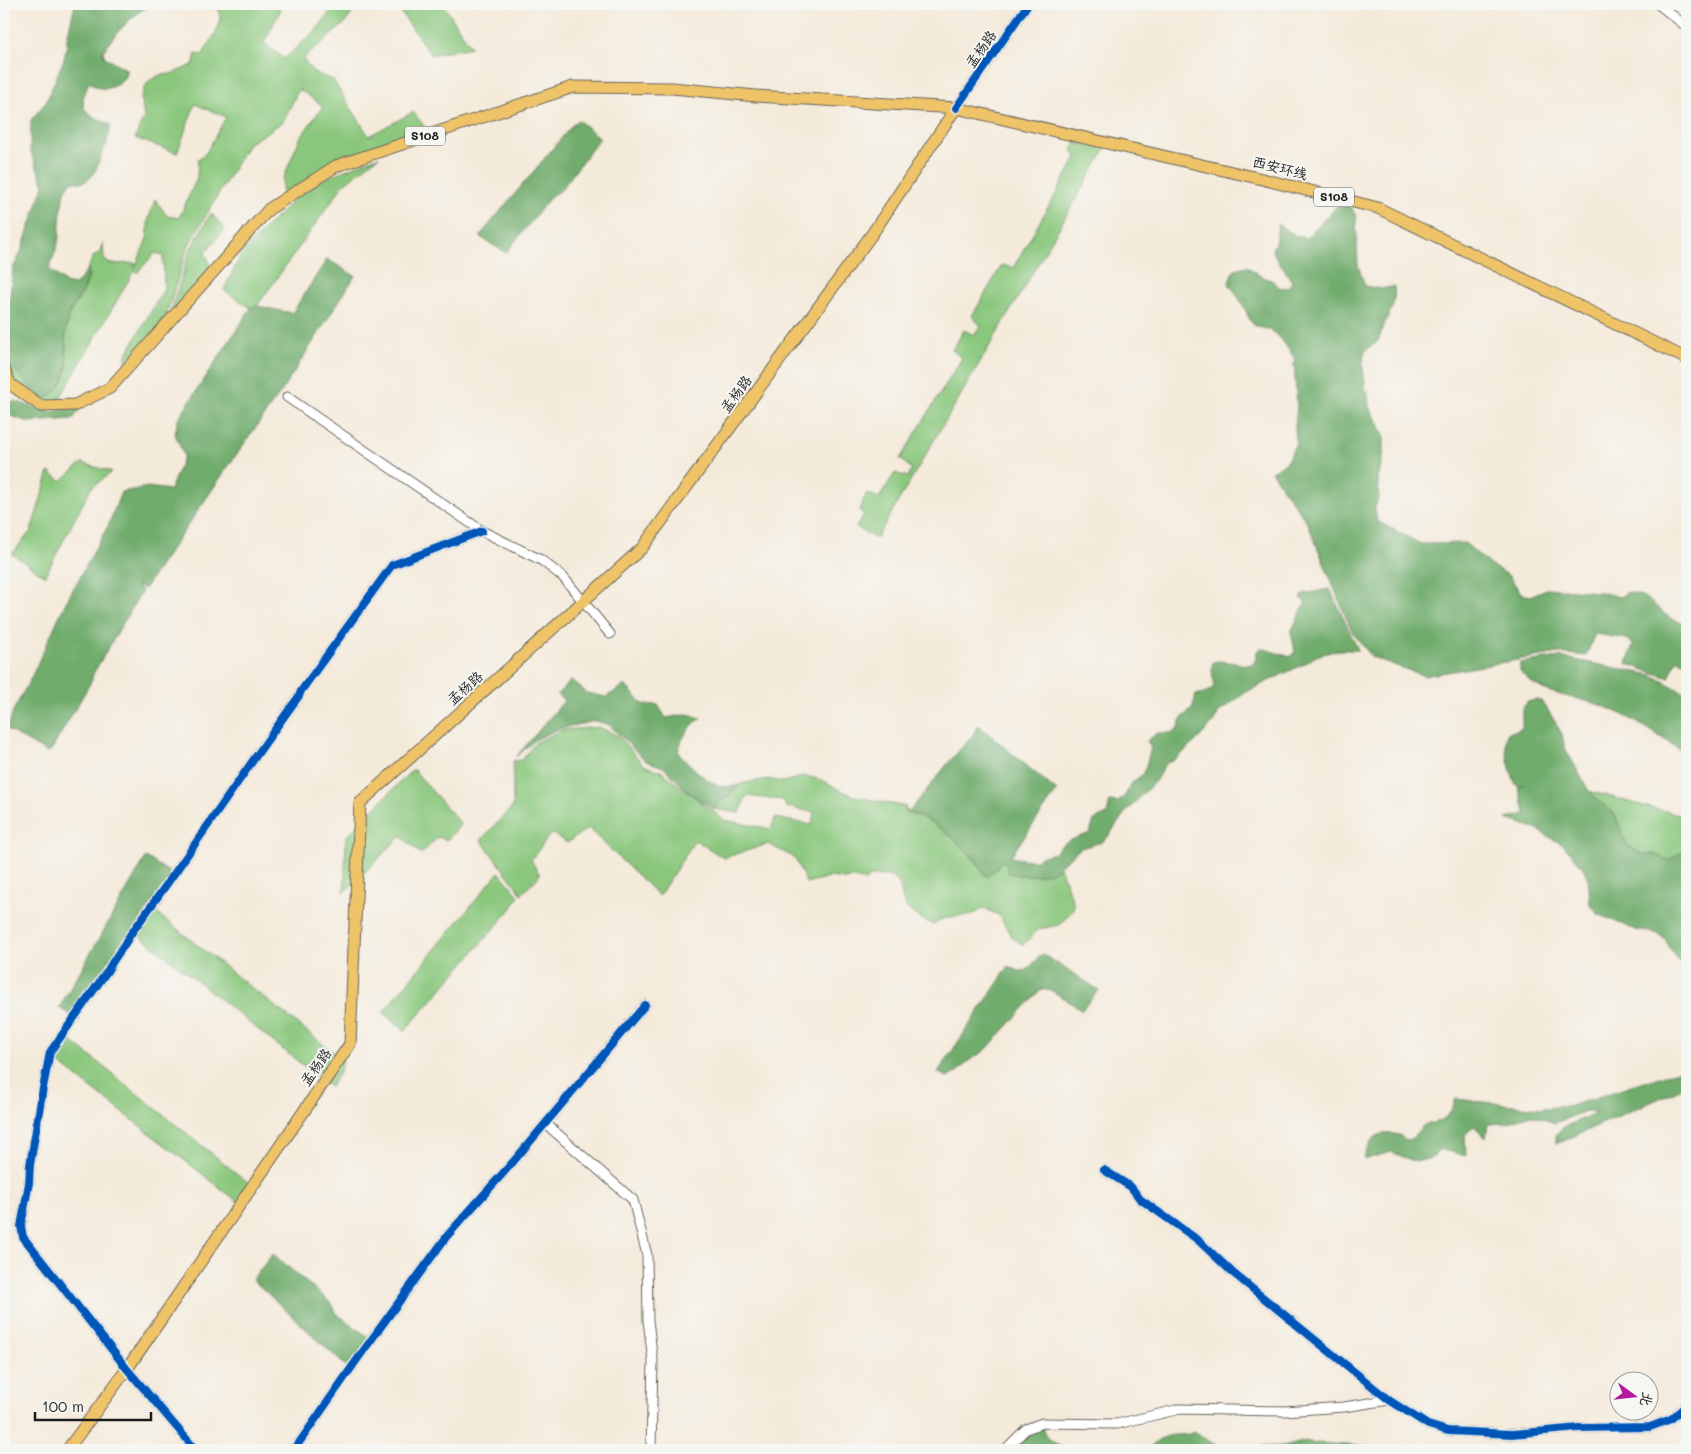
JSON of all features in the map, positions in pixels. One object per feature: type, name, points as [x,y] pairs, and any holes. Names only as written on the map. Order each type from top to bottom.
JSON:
[{"type":"main road","name":"S108","points":[[4,369],[10,384],[41,406],[75,405],[110,388],[269,209],[336,166],[573,87],[672,88],[756,96],[956,108]]},
{"type":"main road","name":"西安环线","points":[[956,108],[1378,208],[1687,359]]},
{"type":"main road","name":"孟杨路","points":[[67,1450],[127,1369],[350,1044],[360,802],[642,548],[872,234],[956,108]]},
{"type":"street","name":"孟杨路","points":[[956,108],[1028,4]]},
{"type":"street","points":[[1658,4],[1687,27]]},
{"type":"street","points":[[287,396],[482,531],[541,560],[563,577],[610,634]]},
{"type":"street","points":[[196,1450],[127,1369],[23,1237],[21,1226],[50,1052],[206,829],[240,777],[392,565],[482,531]]},
{"type":"street","points":[[294,1450],[360,1354],[447,1236],[546,1124],[645,1005]]},
{"type":"street","points":[[546,1124],[633,1200],[646,1255],[648,1320],[653,1361],[651,1450]]},
{"type":"street","points":[[1104,1170],[1131,1188],[1140,1199],[1198,1240],[1233,1273],[1389,1400],[1428,1425],[1448,1431],[1512,1434],[1579,1428],[1650,1427],[1672,1419],[1687,1405]]},
{"type":"street","points":[[1005,1450],[1026,1429],[1042,1423],[1117,1424],[1180,1410],[1284,1411],[1344,1408],[1389,1400]]},
{"type":"green space","points":[[75,4],[154,4],[147,7],[125,24],[103,52],[105,57],[126,69],[126,76],[117,84],[104,89],[94,86],[89,82],[83,98],[84,109],[96,118],[111,125],[106,146],[104,146],[91,177],[83,182],[71,183],[63,198],[58,240],[49,269],[66,283],[74,285],[88,268],[88,275],[85,286],[71,310],[66,324],[65,340],[67,349],[65,350],[67,364],[64,378],[56,390],[45,399],[33,391],[17,371],[4,361],[12,355],[8,313],[13,269],[21,252],[44,185],[30,150],[31,120],[46,102],[64,59]]},
{"type":"green space","points":[[224,4],[272,4],[281,9],[264,43],[284,59],[318,28],[336,4],[359,4],[344,24],[303,59],[314,73],[333,80],[369,136],[413,112],[429,132],[329,167],[281,203],[283,179],[300,138],[323,106],[299,89],[283,122],[248,144],[188,246],[164,323],[126,363],[126,355],[164,289],[163,255],[155,253],[137,273],[134,271],[57,403],[20,395],[4,372],[4,361],[17,371],[33,391],[67,349],[65,344],[66,329],[71,310],[83,293],[89,276],[88,268],[93,257],[100,252],[103,242],[104,259],[110,264],[135,263],[135,268],[148,236],[148,221],[155,199],[167,216],[179,218],[197,178],[198,159],[206,153],[226,117],[195,104],[177,153],[135,138],[144,117],[141,98],[144,88],[149,81],[160,75],[171,74],[193,65],[196,54],[202,55],[217,31],[220,22],[219,10]]},
{"type":"green space","points":[[395,4],[443,4],[471,47],[431,55]]},
{"type":"green space","points":[[578,120],[600,138],[561,190],[552,195],[506,253],[480,237],[574,123]]},
{"type":"green space","points":[[1076,143],[1106,148],[876,539],[856,527],[864,515],[859,510],[867,493],[879,498],[895,473],[908,477],[912,469],[900,459],[962,358],[952,350],[964,330],[974,335],[981,326],[972,316],[1002,265],[1013,268],[1077,157],[1072,150]]},
{"type":"green space","points":[[379,156],[344,184],[257,306],[251,308],[224,290],[242,252],[295,198],[321,180]]},
{"type":"green space","points":[[1339,204],[1351,207],[1356,216],[1358,265],[1365,286],[1383,288],[1394,286],[1395,293],[1392,308],[1378,340],[1366,350],[1363,359],[1369,407],[1384,436],[1384,452],[1378,480],[1379,497],[1375,508],[1377,521],[1421,544],[1465,543],[1491,566],[1507,574],[1522,594],[1530,596],[1548,588],[1600,592],[1620,597],[1628,592],[1638,594],[1670,617],[1687,624],[1687,664],[1677,659],[1669,678],[1627,664],[1633,644],[1627,639],[1595,634],[1586,656],[1558,653],[1424,676],[1372,657],[1352,632],[1308,524],[1271,471],[1286,463],[1296,443],[1297,407],[1294,363],[1296,360],[1277,336],[1271,331],[1253,324],[1229,284],[1234,271],[1247,266],[1259,275],[1273,281],[1279,287],[1288,287],[1292,282],[1282,265],[1280,266],[1272,249],[1275,244],[1278,224],[1296,236],[1306,238]]},
{"type":"green space","points":[[211,213],[225,229],[205,252],[213,271],[169,317],[190,250]]},
{"type":"green space","points":[[327,259],[355,276],[283,389],[144,589],[137,584],[142,591],[52,749],[48,753],[8,730],[13,711],[30,680],[65,604],[108,526],[121,492],[148,487],[170,490],[184,456],[175,434],[178,419],[251,308],[257,306],[292,313]]},
{"type":"green space","points":[[14,401],[51,412],[83,405],[73,419],[29,422],[11,416],[4,417],[4,406]]},
{"type":"green space","points":[[82,463],[112,472],[91,488],[45,576],[12,554],[31,531],[49,472],[61,481]]},
{"type":"green space","points":[[1330,589],[1358,650],[1338,650],[1316,656],[1304,664],[1248,691],[1219,712],[1213,723],[1197,740],[1176,759],[1165,764],[1156,780],[1124,814],[1108,837],[1102,842],[1081,848],[1059,866],[1058,869],[1040,875],[1027,876],[1008,873],[1007,864],[1001,861],[996,869],[987,877],[973,857],[953,838],[928,820],[905,810],[910,811],[972,736],[978,725],[1057,791],[1010,857],[1036,860],[1055,853],[1066,843],[1090,833],[1094,820],[1107,814],[1110,801],[1118,802],[1125,796],[1131,783],[1142,775],[1146,766],[1151,747],[1147,741],[1157,733],[1170,733],[1178,729],[1181,719],[1192,709],[1196,695],[1211,690],[1213,687],[1213,662],[1253,664],[1257,651],[1261,648],[1291,657],[1295,651],[1291,632],[1306,601],[1301,599],[1303,594]]},
{"type":"green space","points":[[1559,657],[1652,675],[1687,694],[1687,755],[1623,715],[1600,705],[1541,688],[1525,677],[1520,671],[1520,663]]},
{"type":"green space","points":[[571,680],[587,693],[606,697],[625,685],[643,704],[658,705],[666,718],[688,714],[701,718],[686,733],[678,752],[700,774],[714,783],[727,787],[739,785],[714,809],[692,795],[663,767],[646,761],[609,725],[596,721],[558,729],[535,740],[516,757],[564,701],[557,694]]},
{"type":"green space","points":[[1536,700],[1544,704],[1556,723],[1562,734],[1565,748],[1589,791],[1614,813],[1627,845],[1643,855],[1654,854],[1667,860],[1681,852],[1687,851],[1687,966],[1679,962],[1666,941],[1659,935],[1653,932],[1636,930],[1596,913],[1590,905],[1588,876],[1563,845],[1534,828],[1506,819],[1526,814],[1518,787],[1523,785],[1516,785],[1507,758],[1506,737],[1508,732],[1522,728],[1523,706],[1530,701]]},
{"type":"green space","points":[[599,727],[618,736],[645,766],[661,771],[724,820],[771,829],[775,818],[812,825],[814,812],[786,807],[783,800],[746,796],[740,813],[714,809],[739,785],[744,783],[769,779],[782,782],[806,776],[822,780],[854,796],[906,807],[906,812],[929,821],[953,838],[974,859],[986,876],[996,869],[1001,861],[1007,864],[1017,875],[1039,874],[1060,868],[1074,904],[1073,910],[1059,925],[1039,929],[1023,945],[1011,936],[999,915],[983,908],[973,914],[946,918],[934,925],[922,919],[908,908],[904,902],[898,882],[891,877],[868,877],[866,881],[854,878],[830,877],[806,883],[795,858],[768,844],[724,858],[695,840],[659,896],[588,828],[567,843],[551,833],[531,860],[540,875],[522,894],[481,840],[513,806],[513,761],[522,760],[535,743],[562,730]]},
{"type":"green space","points":[[413,769],[461,824],[447,840],[438,837],[421,854],[401,836],[344,893],[346,837]]},
{"type":"green space","points":[[1589,791],[1655,809],[1684,815],[1687,813],[1687,851],[1667,860],[1654,854],[1643,855],[1627,845],[1614,813]]},
{"type":"green space","points":[[146,857],[172,874],[74,1017],[59,1008]]},
{"type":"green space","points":[[499,872],[519,896],[511,909],[405,1031],[383,1012]]},
{"type":"green space","points":[[153,910],[343,1060],[340,1071],[330,1087],[137,933]]},
{"type":"green space","points":[[1042,954],[1099,990],[1081,1011],[1052,991],[1041,989],[986,1050],[970,1060],[957,1072],[947,1077],[938,1072],[1009,966],[1019,971],[1027,970]]},
{"type":"green space","points":[[65,1036],[255,1188],[241,1204],[51,1057]]},
{"type":"green space","points":[[1687,1068],[1687,1086],[1556,1144],[1556,1135],[1562,1128],[1597,1112],[1586,1111],[1555,1123],[1531,1115],[1506,1123],[1488,1124],[1486,1138],[1474,1126],[1465,1135],[1466,1156],[1439,1149],[1434,1157],[1416,1162],[1391,1152],[1366,1159],[1364,1157],[1370,1144],[1376,1137],[1392,1134],[1400,1135],[1407,1140],[1411,1139],[1424,1125],[1440,1121],[1447,1116],[1456,1099],[1541,1108],[1570,1106]]},
{"type":"green space","points":[[273,1254],[332,1304],[337,1314],[371,1339],[349,1369],[252,1279]]},
{"type":"green space","points":[[1043,1426],[1045,1434],[1066,1450],[1019,1450],[1017,1441]]},
{"type":"green space","points":[[1194,1432],[1214,1444],[1226,1447],[1287,1446],[1306,1441],[1313,1443],[1313,1446],[1315,1443],[1390,1448],[1417,1446],[1415,1450],[1147,1450],[1165,1437]]},
{"type":"cycle path","points":[[956,108],[1028,4]]},
{"type":"cycle path","points":[[196,1450],[127,1369],[23,1237],[21,1226],[50,1052],[301,691],[392,565],[482,531]]},
{"type":"cycle path","points":[[294,1450],[447,1236],[513,1162],[645,1005]]},
{"type":"cycle path","points":[[1104,1170],[1131,1187],[1140,1199],[1198,1240],[1233,1273],[1389,1400],[1428,1425],[1448,1431],[1512,1434],[1579,1428],[1650,1427],[1671,1419],[1687,1405]]}]
